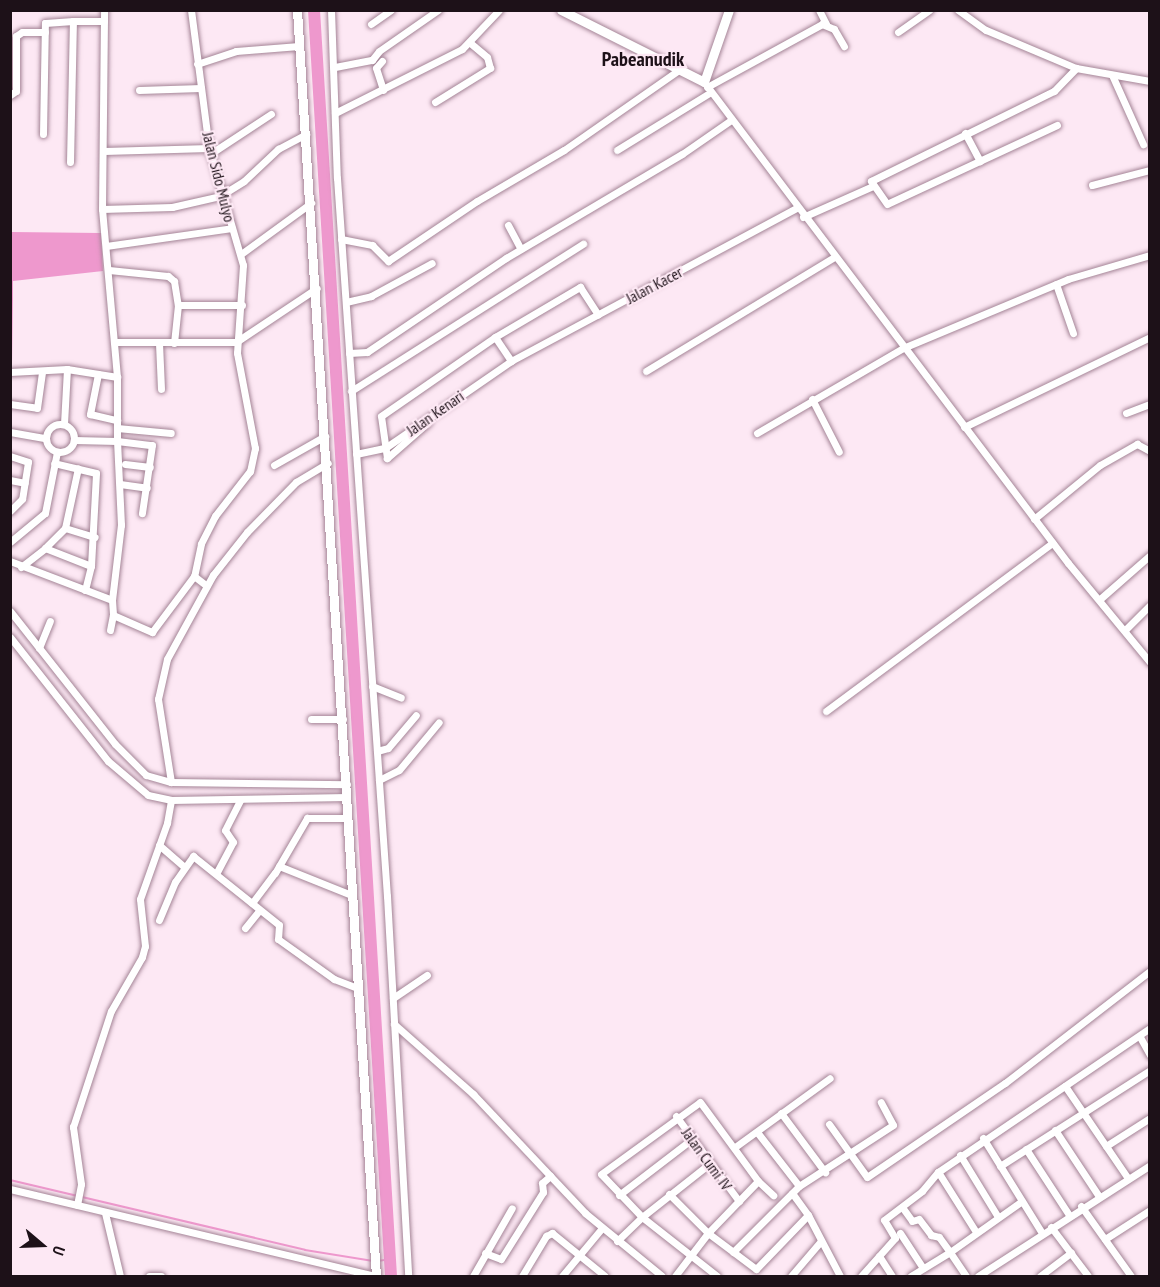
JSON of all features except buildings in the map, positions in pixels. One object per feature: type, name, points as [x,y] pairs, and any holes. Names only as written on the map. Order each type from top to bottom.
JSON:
[{"type":"street","points":[[104,10],[102,209],[117,377],[121,525],[110,630]]},
{"type":"street","name":"Jalan Sido Mulyo","points":[[190,10],[210,151],[220,196],[242,254],[242,304],[236,342],[255,447],[253,465],[210,525],[198,555],[194,576]]},
{"type":"street","points":[[10,1189],[78,1202],[105,1213],[375,1276],[351,895],[328,463],[297,10]]},
{"type":"street","points":[[331,10],[341,239],[379,780],[408,1276]]},
{"type":"street","points":[[371,24],[391,10]]},
{"type":"street","points":[[334,68],[372,60],[379,51],[438,10]]},
{"type":"street","points":[[335,113],[383,90],[469,42],[499,10]]},
{"type":"street","points":[[561,10],[680,69],[707,87],[796,208],[1052,543],[1100,599],[1149,662]]},
{"type":"street","points":[[707,87],[729,10]]},
{"type":"street","points":[[819,10],[826,24],[844,46]]},
{"type":"street","points":[[898,32],[929,10]]},
{"type":"street","points":[[958,10],[986,30],[1076,68],[1149,81]]},
{"type":"street","points":[[70,162],[73,21]]},
{"type":"street","points":[[43,134],[46,22],[104,21]]},
{"type":"street","points":[[617,150],[707,87],[826,24]]},
{"type":"street","points":[[10,95],[16,91],[16,36],[22,32],[45,32]]},
{"type":"street","points":[[435,102],[490,68],[488,57],[469,42]]},
{"type":"street","points":[[197,64],[236,51],[299,46]]},
{"type":"street","points":[[382,61],[376,68],[383,90]]},
{"type":"street","points":[[1058,125],[887,204],[873,186],[872,177],[1054,91],[1076,68]]},
{"type":"street","points":[[341,239],[372,244],[388,261],[477,201],[564,150],[680,69]]},
{"type":"street","points":[[1112,75],[1143,144]]},
{"type":"street","points":[[139,90],[201,88]]},
{"type":"street","points":[[104,151],[210,151],[271,114]]},
{"type":"street","points":[[349,353],[367,352],[521,249],[682,154],[731,120]]},
{"type":"street","points":[[965,133],[980,161]]},
{"type":"street","points":[[102,209],[172,207],[220,196],[244,181],[278,149],[306,134]]},
{"type":"street","points":[[1092,185],[1149,170]]},
{"type":"street","points":[[803,217],[873,186]]},
{"type":"street","points":[[242,254],[311,203]]},
{"type":"street","name":"Jalan Kacer","points":[[512,361],[796,208]]},
{"type":"street","points":[[508,225],[521,249]]},
{"type":"street","points":[[106,246],[232,228]]},
{"type":"street","points":[[351,391],[583,244]]},
{"type":"street","points":[[757,433],[903,348],[1056,284],[1149,255]]},
{"type":"street","points":[[646,371],[834,257]]},
{"type":"street","points":[[346,302],[371,296],[432,263]]},
{"type":"street","points":[[109,270],[168,276],[174,281],[178,305],[174,343]]},
{"type":"street","points":[[1056,284],[1073,333]]},
{"type":"street","points":[[447,404],[392,457],[387,458],[381,416],[495,337],[580,287],[598,315]]},
{"type":"street","points":[[114,342],[236,342],[317,288]]},
{"type":"street","points":[[178,305],[242,304]]},
{"type":"street","points":[[495,337],[512,361]]},
{"type":"street","points":[[964,427],[1149,337]]},
{"type":"street","points":[[159,343],[161,389]]},
{"type":"street","name":"Jalan Kenari","points":[[356,454],[385,448],[512,361]]},
{"type":"street","points":[[10,372],[67,369],[117,377]]},
{"type":"street","points":[[64,424],[67,369]]},
{"type":"street","points":[[10,404],[37,408],[42,372]]},
{"type":"street","points":[[98,374],[90,414],[117,424],[171,434]]},
{"type":"street","points":[[812,399],[839,452]]},
{"type":"street","points":[[1126,414],[1149,404]]},
{"type":"street","points":[[45,438],[54,426],[64,424]]},
{"type":"street","points":[[57,452],[67,451],[74,440],[71,430],[64,424]]},
{"type":"street","points":[[10,432],[45,438],[57,452]]},
{"type":"street","points":[[274,465],[325,436]]},
{"type":"street","points":[[74,440],[152,445],[142,513]]},
{"type":"street","points":[[1034,519],[1100,465],[1137,444],[1149,451]]},
{"type":"street","points":[[10,542],[45,513],[57,452]]},
{"type":"street","points":[[10,456],[28,462],[22,499],[12,508]]},
{"type":"street","points":[[54,463],[96,473],[95,537],[85,590]]},
{"type":"street","points":[[171,782],[159,687],[167,659],[207,586],[272,504],[296,482],[328,463]]},
{"type":"street","points":[[125,464],[150,467]]},
{"type":"street","points":[[21,567],[65,528],[78,468]]},
{"type":"street","points":[[10,480],[25,483]]},
{"type":"street","points":[[120,484],[147,488]]},
{"type":"street","points":[[65,528],[95,537]]},
{"type":"street","points":[[826,711],[1052,543]]},
{"type":"street","points":[[45,548],[91,566]]},
{"type":"street","points":[[1100,599],[1149,555]]},
{"type":"street","points":[[10,561],[112,600]]},
{"type":"street","points":[[113,615],[152,632],[194,576],[207,586]]},
{"type":"street","points":[[1125,630],[1149,605]]},
{"type":"street","points":[[10,612],[136,766],[152,777],[171,782],[347,791]]},
{"type":"street","points":[[39,648],[50,621]]},
{"type":"street","points":[[10,637],[120,774],[148,795],[171,800],[240,800],[347,791]]},
{"type":"street","points":[[372,686],[401,698]]},
{"type":"street","points":[[377,751],[388,748],[417,715]]},
{"type":"street","points":[[311,719],[343,719]]},
{"type":"street","points":[[379,780],[399,770],[439,722]]},
{"type":"street","points":[[78,1202],[81,1184],[73,1127],[111,1011],[142,957],[145,946],[140,899],[159,845],[171,800]]},
{"type":"street","points":[[217,872],[233,842],[225,830],[240,800]]},
{"type":"street","points":[[252,903],[279,866],[308,817],[348,818]]},
{"type":"street","points":[[159,845],[184,867]]},
{"type":"street","points":[[159,920],[184,867],[193,856],[217,872],[259,911],[279,925],[278,939],[334,979],[357,988]]},
{"type":"street","points":[[279,866],[351,895]]},
{"type":"street","points":[[245,928],[259,911]]},
{"type":"street","points":[[829,1124],[865,1176],[872,1174],[987,1097],[1149,971]]},
{"type":"street","points":[[393,998],[427,975]]},
{"type":"street","points":[[394,1024],[473,1094],[602,1228],[662,1276]]},
{"type":"street","points":[[923,1268],[899,1232],[884,1220],[902,1207],[938,1172],[982,1138],[1140,1037],[1149,1028]]},
{"type":"street","points":[[1140,1037],[1149,1055]]},
{"type":"street","points":[[1000,1166],[1149,1070]]},
{"type":"street","points":[[735,1147],[830,1078]]},
{"type":"street","points":[[1065,1086],[1127,1177]]},
{"type":"street","points":[[717,1276],[642,1216],[600,1175],[676,1116],[700,1102],[758,1181],[772,1196]]},
{"type":"street","points":[[734,1252],[799,1186],[825,1172],[894,1123],[881,1102]]},
{"type":"street","points":[[781,1113],[825,1172]]},
{"type":"street","name":"Jalan Cumi IV","points":[[676,1116],[738,1201]]},
{"type":"street","points":[[1106,1146],[1149,1118]]},
{"type":"street","points":[[1055,1131],[1098,1195]]},
{"type":"street","points":[[757,1132],[799,1186]]},
{"type":"street","points":[[982,1138],[1042,1233]]},
{"type":"street","points":[[619,1195],[692,1139]]},
{"type":"street","points":[[1026,1149],[1069,1215]]},
{"type":"street","points":[[960,1155],[998,1217]]},
{"type":"street","points":[[617,1241],[642,1216],[709,1164]]},
{"type":"street","points":[[978,1276],[1098,1195],[1149,1165]]},
{"type":"street","points":[[938,1172],[976,1233]]},
{"type":"street","points":[[485,1253],[501,1259],[543,1192],[542,1183],[550,1176]]},
{"type":"street","points":[[675,1276],[708,1233],[758,1181]]},
{"type":"street","points":[[792,1193],[808,1215],[840,1276]]},
{"type":"street","points":[[669,1194],[708,1233],[764,1276]]},
{"type":"street","points":[[911,1276],[1022,1201]]},
{"type":"street","points":[[1082,1206],[1131,1276]]},
{"type":"street","points":[[902,1207],[912,1221],[919,1219],[931,1235],[939,1237],[966,1276]]},
{"type":"street","points":[[472,1276],[512,1208]]},
{"type":"street","points":[[1105,1239],[1149,1210]]},
{"type":"street","points":[[105,1213],[120,1276]]},
{"type":"street","points":[[756,1269],[808,1215]]},
{"type":"street","points":[[1051,1227],[1088,1276]]},
{"type":"street","points":[[562,1276],[602,1228]]},
{"type":"street","points":[[861,1276],[899,1232]]},
{"type":"street","points":[[522,1276],[549,1233],[580,1254],[605,1276]]},
{"type":"street","points":[[791,1276],[821,1241]]},
{"type":"street","points":[[1040,1276],[1071,1253]]},
{"type":"street","points":[[879,1256],[892,1276]]},
{"type":"street","points":[[149,1276],[160,1276]]},
{"type":"shaded area","points":[[11,232],[101,233],[103,271],[13,281],[13,366]]},
{"type":"waterway","points":[[314,10],[391,1276]]},
{"type":"waterway","points":[[10,1180],[305,1250],[373,1261]]},
{"type":"waterway","points":[[378,1261],[390,1259]]},
{"type":"district","name":"Pabeanudik","points":[[643,59]]}]
